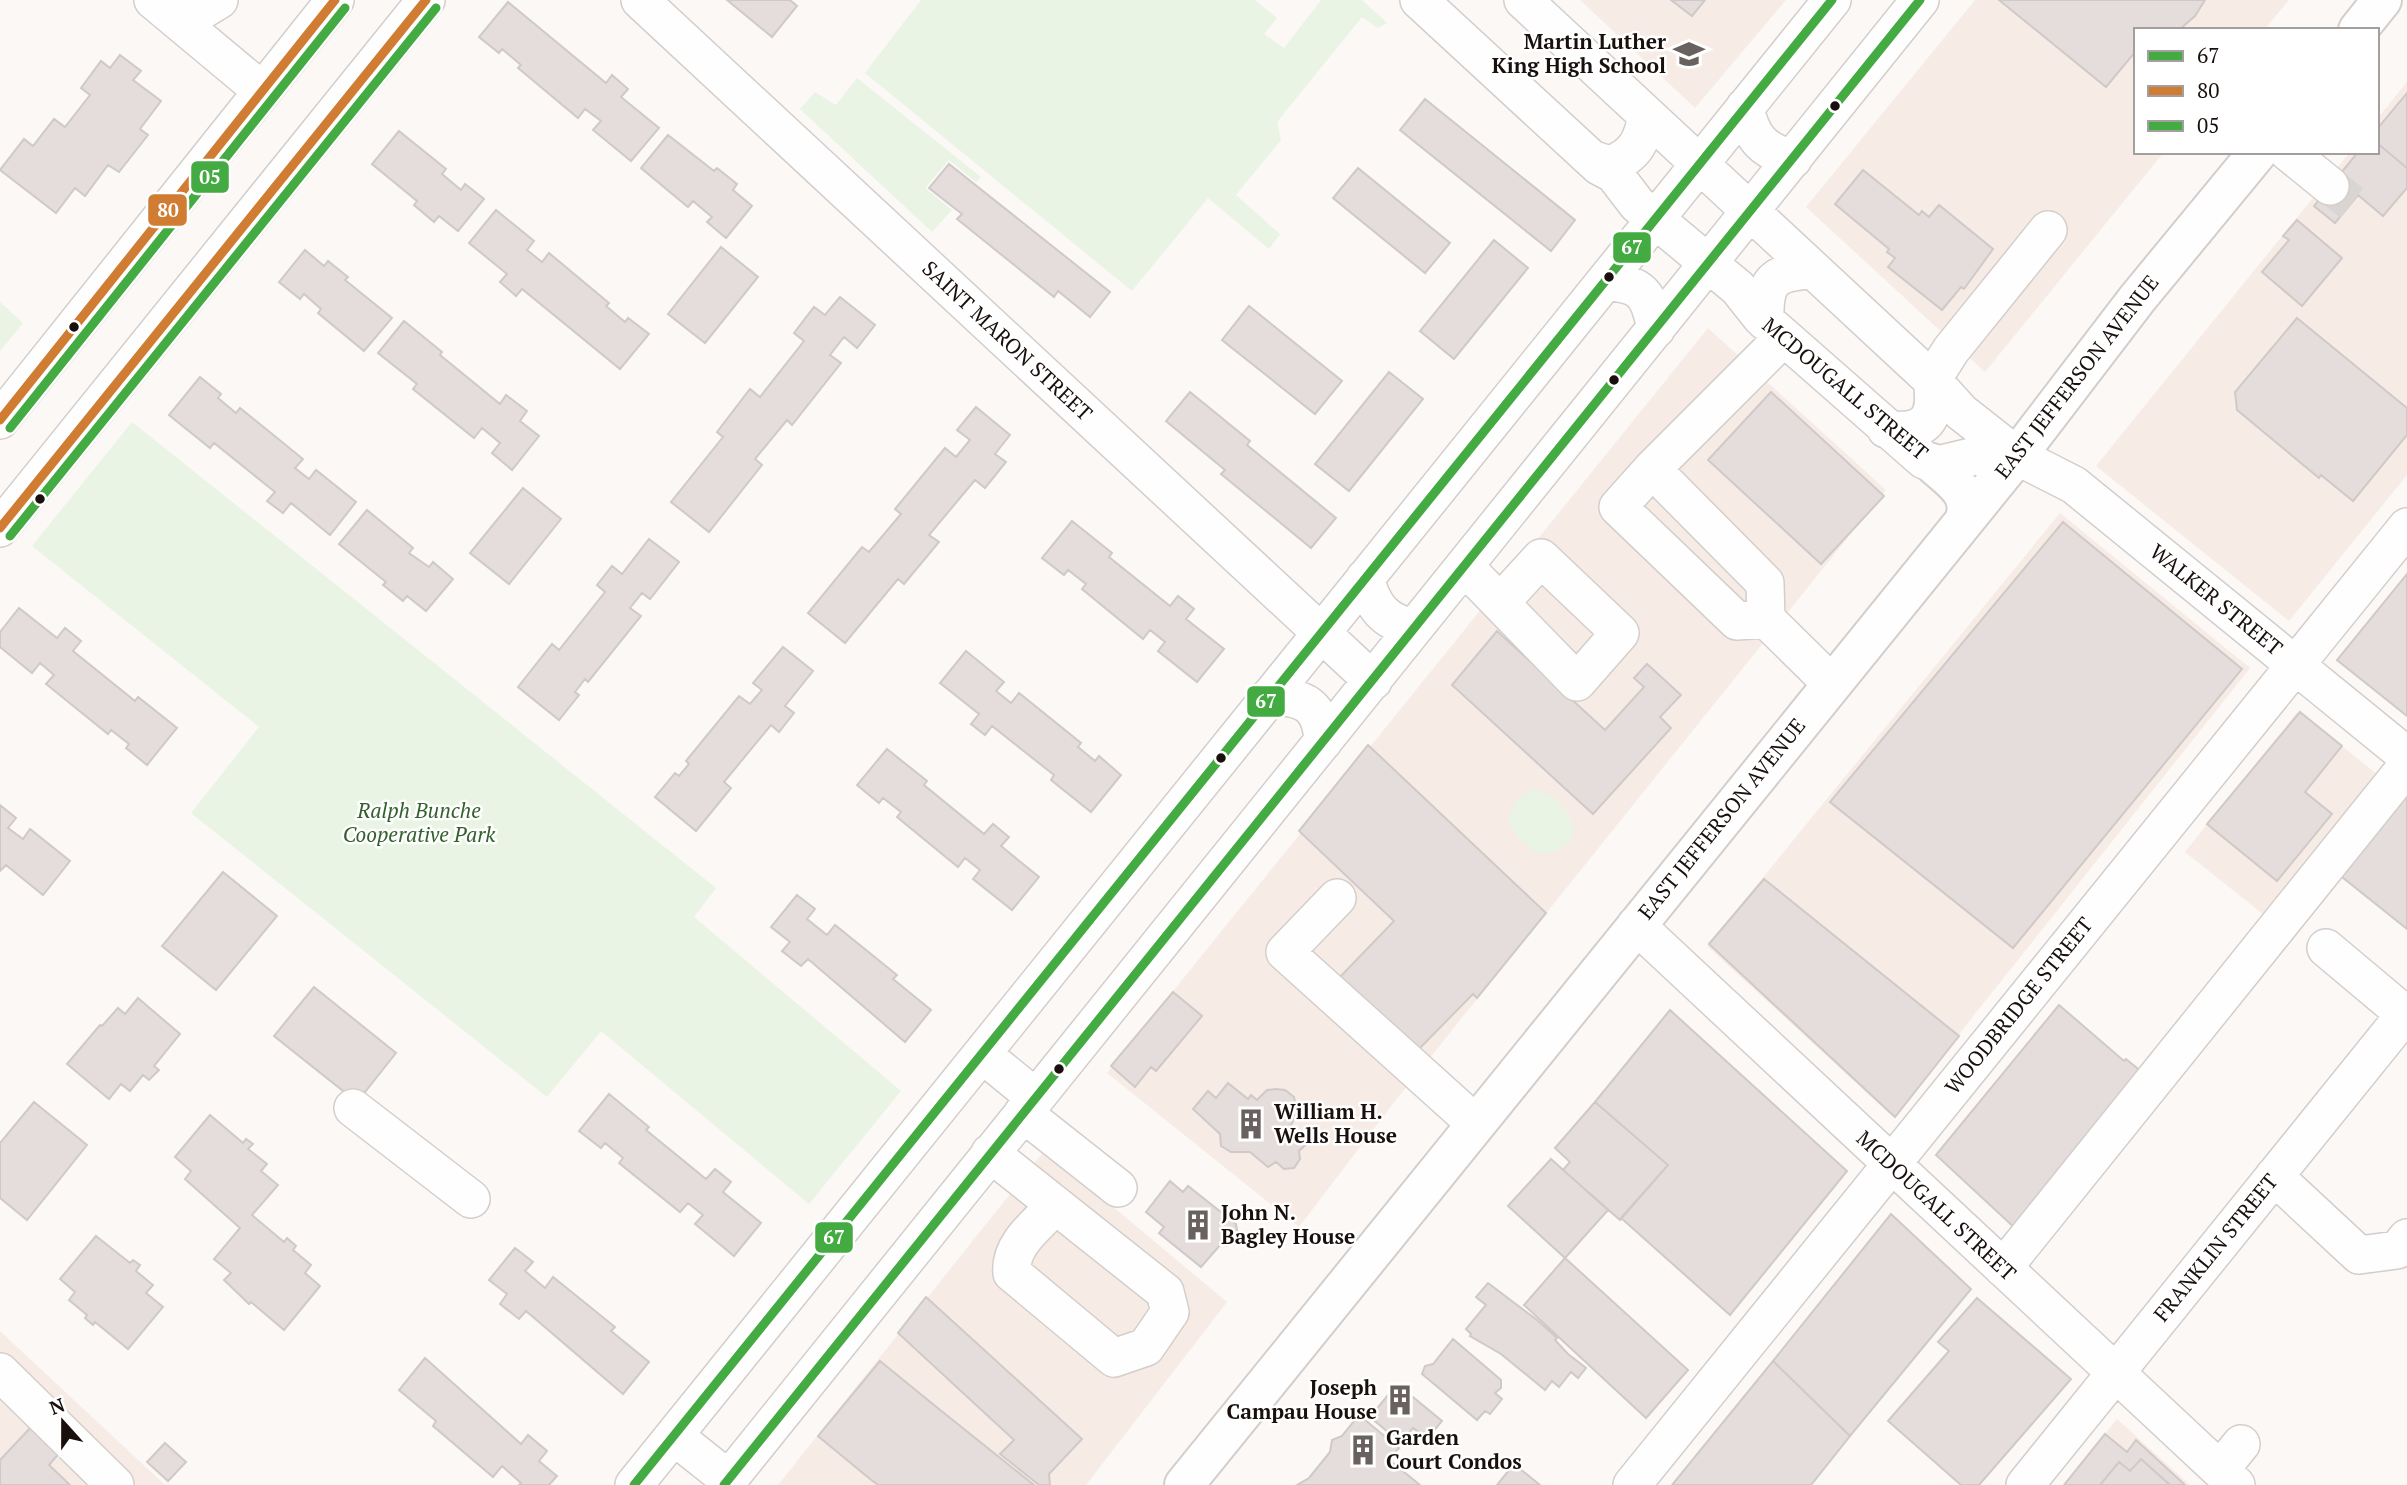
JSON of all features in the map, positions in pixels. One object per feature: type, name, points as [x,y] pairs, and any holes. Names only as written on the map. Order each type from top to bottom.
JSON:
[{"type":"main road","points":[[2360,28],[2382,0]]},
{"type":"main road","name":"EAST JEFFERSON AVENUE","points":[[1188,1484],[2017,456],[2137,299],[2256,154]]},
{"type":"main road","points":[[1932,463],[1966,495],[1968,506],[1964,521]]},
{"type":"street","points":[[153,0],[261,90]]},
{"type":"street","points":[[181,23],[219,0]]},
{"type":"street","points":[[0,528],[426,0]]},
{"type":"street","name":"SAINT MARON STREET","points":[[640,0],[1373,681]]},
{"type":"street","name":"MCDOUGALL STREET","points":[[1419,0],[1594,160],[1614,174],[1637,204],[1738,288],[1774,329],[1886,429],[1932,463],[1950,463],[1975,456],[1996,460],[2017,456]]},
{"type":"street","points":[[1524,0],[1932,380],[1961,412],[2017,456]]},
{"type":"street","points":[[634,1485],[1832,0]]},
{"type":"street","points":[[674,1436],[726,1482],[1920,0]]},
{"type":"street","points":[[0,420],[261,90],[317,7]]},
{"type":"street","points":[[1745,107],[1749,129],[1759,144],[1775,155],[1793,159]]},
{"type":"street","points":[[1594,160],[1610,165],[1634,152],[1644,135],[1647,115]]},
{"type":"street","points":[[2290,154],[2330,186]]},
{"type":"street","points":[[1886,429],[1908,432],[1927,422],[1935,404],[1932,380],[1951,350],[2048,230]]},
{"type":"street","points":[[1766,619],[1737,621],[1618,507],[1774,329],[1764,297],[1772,279],[1788,271],[1813,270]]},
{"type":"street","points":[[1605,282],[1624,282],[1643,291],[1651,307],[1656,330]]},
{"type":"street","name":"WALKER STREET","points":[[2017,456],[2074,485],[2407,756]]},
{"type":"street","points":[[1652,469],[1765,583],[1766,619],[1832,684]]},
{"type":"street","name":"WOODBRIDGE STREET","points":[[1632,1485],[2407,527]]},
{"type":"street","points":[[1464,566],[1500,603]]},
{"type":"street","points":[[1365,578],[1370,597],[1380,613],[1395,625],[1414,628]]},
{"type":"street","points":[[1270,696],[1292,697],[1312,706],[1322,722],[1323,742]]},
{"type":"street","points":[[2003,1268],[2407,766]]},
{"type":"street","points":[[1337,898],[1285,952],[1476,1124]]},
{"type":"street","name":"MCDOUGALL STREET","points":[[1636,926],[2115,1373],[2233,1466]]},
{"type":"street","points":[[2326,948],[2406,1014]]},
{"type":"street","name":"FRANKLIN STREET","points":[[2025,1485],[2115,1373],[2176,1320],[2221,1222],[2274,1176],[2406,1014]]},
{"type":"street","points":[[982,1054],[1029,1105],[1118,1188]]},
{"type":"street","points":[[353,1108],[471,1199]]},
{"type":"street","points":[[984,1161],[1047,1214]]},
{"type":"street","points":[[2274,1176],[2359,1255],[2397,1250],[2407,1238]]},
{"type":"street","points":[[0,1372],[115,1485]]},
{"type":"shaded area","name":"Martin Luther King High School","points":[[1580,0],[1786,0],[1695,108]]},
{"type":"shaded area","points":[[1975,0],[2289,0],[2266,28],[2134,28],[2134,154],[2162,154],[1985,372],[1806,207]]},
{"type":"shaded area","points":[[2407,82],[2407,475],[2289,621],[2096,466],[2348,154],[2379,154],[2379,117]]},
{"type":"shaded area","points":[[1708,328],[1886,490],[1392,1105],[1299,1227],[1107,1073]]},
{"type":"shaded area","points":[[2060,513],[2250,668],[1893,1117],[1707,946]]},
{"type":"shaded area","points":[[2298,711],[2382,778],[2269,919],[2185,852]]},
{"type":"shaded area","points":[[1045,1150],[1227,1302],[1086,1485],[778,1485]]},
{"type":"shaded area","points":[[0,1331],[165,1485],[0,1485]]},
{"type":"shaded area","points":[[2117,1419],[2190,1485],[2064,1485]]},
{"type":"green space","points":[[921,0],[1255,0],[1277,18],[1264,34],[1284,48],[1321,0],[1362,0],[1387,23],[1378,28],[1362,17],[1277,122],[1281,140],[1236,195],[1280,234],[1269,249],[1208,198],[1132,291],[865,73]]},
{"type":"green space","points":[[857,78],[981,177],[976,182],[949,160],[925,188],[952,210],[932,232],[800,109],[815,92],[836,105]]},
{"type":"green space","points":[[0,302],[23,323],[0,351]]},
{"type":"green space","name":"Ralph Bunche Cooperative Park","points":[[132,422],[716,888],[694,917],[901,1091],[809,1204],[601,1031],[547,1097],[191,813],[259,727],[32,546]]},
{"type":"green space","points":[[1535,789],[1559,802],[1574,825],[1567,844],[1551,852],[1537,854],[1517,837],[1510,820],[1510,813],[1517,801]]},
{"type":"building","points":[[727,0],[790,0],[797,6],[772,37]]},
{"type":"building","points":[[1671,0],[1705,0],[1692,16]]},
{"type":"building","points":[[1999,0],[2205,0],[2195,16],[2181,28],[2134,28],[2134,53],[2106,87]]},
{"type":"building","points":[[508,2],[606,83],[612,75],[628,89],[621,97],[659,128],[631,161],[593,130],[601,121],[585,109],[578,118],[518,68],[521,65],[502,49],[499,53],[479,37]]},
{"type":"building","points":[[120,55],[141,71],[133,80],[161,101],[140,129],[148,135],[119,172],[108,165],[85,196],[75,188],[56,213],[0,170],[24,139],[33,146],[54,119],[65,127],[90,95],[81,88],[101,61],[110,68]]},
{"type":"building","points":[[2407,93],[2407,168],[2379,145],[2379,127]]},
{"type":"building","points":[[1425,99],[1575,220],[1551,251],[1400,130]]},
{"type":"building","points":[[399,131],[446,169],[442,174],[461,190],[465,184],[484,199],[458,231],[439,216],[434,222],[414,205],[417,201],[372,164]]},
{"type":"building","points":[[668,135],[714,171],[717,168],[737,184],[733,190],[752,206],[726,238],[707,222],[712,217],[693,201],[688,207],[641,168]]},
{"type":"building","points":[[2379,145],[2407,168],[2407,188],[2383,216],[2358,195],[2335,223],[2314,206],[2356,154],[2379,154]]},
{"type":"building","points":[[949,164],[1110,292],[1090,317],[1058,291],[1054,297],[957,219],[962,214],[929,188]]},
{"type":"building","points":[[1358,168],[1450,243],[1425,273],[1333,198]]},
{"type":"building","points":[[1863,170],[1919,215],[1922,211],[1929,217],[1939,205],[1993,249],[1964,289],[1961,287],[1942,310],[1888,267],[1895,258],[1887,252],[1889,249],[1835,204]]},
{"type":"building","points":[[496,210],[534,241],[527,250],[542,262],[549,253],[609,303],[606,306],[625,322],[628,318],[649,334],[620,369],[522,289],[516,296],[500,282],[507,274],[469,243]]},
{"type":"building","points":[[2297,220],[2342,258],[2302,306],[2262,272],[2289,240],[2283,236]]},
{"type":"building","points":[[1494,240],[1528,268],[1454,359],[1420,331]]},
{"type":"building","points":[[721,247],[758,277],[705,343],[668,314]]},
{"type":"building","points":[[305,250],[324,266],[328,261],[348,277],[345,280],[392,318],[364,351],[318,313],[321,309],[304,294],[300,299],[279,282]]},
{"type":"building","points":[[840,297],[875,325],[857,348],[844,337],[830,355],[841,363],[792,425],[787,420],[755,459],[762,465],[709,532],[671,502],[723,437],[717,432],[750,389],[760,397],[804,341],[794,333],[814,307],[825,315]]},
{"type":"building","points":[[1249,306],[1342,381],[1315,414],[1222,340]]},
{"type":"building","points":[[2297,318],[2407,408],[2407,435],[2353,501],[2321,475],[2319,478],[2237,410],[2235,392]]},
{"type":"building","points":[[404,321],[442,352],[440,355],[500,404],[506,395],[527,411],[520,421],[539,436],[512,470],[492,453],[500,443],[482,428],[474,438],[413,389],[417,384],[378,353]]},
{"type":"building","points":[[1389,372],[1423,399],[1349,491],[1315,464]]},
{"type":"building","points":[[200,377],[221,394],[218,398],[236,413],[240,408],[303,459],[295,468],[309,479],[316,470],[356,502],[330,535],[291,503],[283,513],[267,501],[275,492],[214,443],[210,448],[169,415]]},
{"type":"building","points":[[1190,392],[1250,441],[1247,445],[1336,518],[1311,548],[1221,474],[1225,470],[1166,421]]},
{"type":"building","points":[[1771,392],[1884,496],[1821,564],[1708,460]]},
{"type":"building","points":[[976,407],[1010,435],[995,454],[1006,462],[985,488],[975,480],[929,535],[939,542],[904,584],[898,579],[845,643],[808,613],[862,547],[869,552],[901,514],[895,509],[945,448],[956,457],[970,440],[957,430]]},
{"type":"building","points":[[523,488],[561,519],[509,584],[470,553]]},
{"type":"building","points":[[367,510],[413,548],[409,553],[429,567],[433,562],[453,579],[426,611],[407,596],[403,601],[383,585],[386,582],[339,544]]},
{"type":"building","points":[[1072,521],[1112,553],[1109,557],[1170,606],[1178,596],[1194,609],[1186,619],[1224,649],[1197,682],[1158,651],[1165,642],[1150,630],[1143,639],[1082,589],[1086,584],[1068,570],[1064,575],[1042,558]]},
{"type":"building","points":[[2063,522],[2242,669],[2013,948],[1830,802]]},
{"type":"building","points":[[649,539],[679,562],[650,599],[642,593],[630,608],[641,616],[588,682],[585,679],[575,692],[579,695],[559,720],[518,687],[552,644],[559,650],[605,592],[597,585],[612,566],[622,574]]},
{"type":"building","points":[[2407,574],[2407,716],[2337,660]]},
{"type":"building","points":[[19,608],[57,638],[65,628],[81,641],[73,651],[135,701],[138,697],[177,728],[147,765],[126,748],[129,744],[111,730],[108,734],[46,684],[54,675],[40,663],[32,673],[0,647],[0,632]]},
{"type":"building","points":[[1497,631],[1605,730],[1644,687],[1634,678],[1647,664],[1681,695],[1660,717],[1671,728],[1593,814],[1452,685]]},
{"type":"building","points":[[783,647],[813,671],[785,706],[794,713],[779,732],[771,725],[724,782],[731,788],[696,831],[655,797],[675,773],[679,776],[689,764],[686,761],[739,696],[750,704],[762,690],[753,683]]},
{"type":"building","points":[[966,651],[1004,682],[996,691],[1011,703],[1019,693],[1081,743],[1078,747],[1095,761],[1099,756],[1121,775],[1091,812],[1051,780],[1054,775],[992,726],[985,735],[971,724],[979,714],[940,683]]},
{"type":"building","points":[[2300,712],[2342,746],[2305,792],[2332,814],[2277,881],[2207,824]]},
{"type":"building","points":[[1368,745],[1546,913],[1477,998],[1473,994],[1417,1051],[1339,978],[1394,921],[1299,831]]},
{"type":"building","points":[[887,749],[927,781],[924,785],[984,834],[993,824],[1009,837],[1001,846],[1039,877],[1012,910],[973,879],[980,870],[965,858],[958,867],[897,817],[901,812],[883,798],[879,803],[857,785]]},
{"type":"building","points":[[2400,794],[2407,800],[2407,929],[2337,873]]},
{"type":"building","points":[[0,805],[16,818],[8,828],[23,839],[30,829],[70,861],[43,895],[6,865],[0,871]]},
{"type":"building","points":[[223,872],[277,916],[216,990],[162,946]]},
{"type":"building","points":[[1764,879],[1959,1036],[1895,1117],[1709,944]]},
{"type":"building","points":[[797,895],[815,909],[807,919],[827,935],[835,925],[897,975],[893,979],[931,1010],[905,1042],[808,959],[801,966],[782,951],[790,942],[771,927]]},
{"type":"building","points":[[314,987],[396,1053],[357,1102],[274,1036]]},
{"type":"building","points":[[1173,992],[1202,1016],[1156,1071],[1151,1067],[1135,1087],[1111,1066]]},
{"type":"building","points":[[138,998],[180,1034],[154,1066],[159,1070],[149,1080],[143,1075],[130,1091],[121,1084],[109,1099],[67,1064],[118,1008],[125,1014]]},
{"type":"building","points":[[2059,1005],[2124,1061],[2126,1059],[2143,1073],[2017,1230],[1936,1155]]},
{"type":"building","points":[[1670,1010],[1847,1171],[1730,1315],[1621,1218],[1668,1165],[1595,1102]]},
{"type":"building","name":"William H. Wells House","points":[[1228,1083],[1248,1099],[1251,1095],[1257,1100],[1267,1090],[1276,1089],[1285,1090],[1294,1097],[1297,1113],[1290,1127],[1310,1141],[1299,1151],[1300,1159],[1294,1168],[1284,1169],[1276,1162],[1268,1167],[1250,1152],[1231,1152],[1221,1146],[1220,1134],[1193,1109],[1208,1091],[1216,1098]]},
{"type":"building","points":[[609,1094],[649,1127],[646,1130],[706,1179],[715,1169],[731,1182],[723,1192],[761,1223],[734,1256],[695,1224],[703,1215],[688,1203],[680,1212],[619,1163],[623,1158],[605,1143],[601,1148],[579,1131]]},
{"type":"building","points":[[34,1102],[87,1145],[27,1220],[0,1198],[0,1143]]},
{"type":"building","points":[[1595,1102],[1668,1165],[1620,1220],[1563,1170],[1570,1162],[1555,1148]]},
{"type":"building","points":[[210,1115],[243,1143],[246,1139],[253,1144],[248,1149],[267,1164],[261,1171],[278,1185],[252,1215],[284,1242],[287,1238],[296,1246],[293,1250],[311,1265],[305,1273],[320,1286],[284,1330],[251,1302],[249,1304],[224,1280],[231,1273],[214,1259],[240,1228],[185,1179],[191,1171],[175,1157]]},
{"type":"building","points":[[1551,1159],[1608,1210],[1565,1258],[1508,1206]]},
{"type":"building","name":"John N. Bagley House","points":[[1170,1181],[1183,1192],[1188,1186],[1236,1224],[1236,1241],[1226,1246],[1221,1244],[1201,1267],[1159,1233],[1164,1227],[1146,1212]]},
{"type":"building","points":[[1891,1214],[1971,1289],[1850,1436],[1773,1361]]},
{"type":"building","points":[[96,1236],[130,1263],[133,1260],[140,1265],[136,1271],[153,1285],[146,1293],[163,1307],[128,1349],[95,1322],[93,1325],[85,1318],[87,1315],[69,1300],[75,1292],[60,1279]]},
{"type":"building","points":[[515,1248],[533,1262],[525,1271],[545,1288],[553,1277],[615,1327],[611,1331],[649,1362],[623,1394],[526,1311],[519,1319],[500,1304],[507,1294],[489,1280]]},
{"type":"building","points":[[1565,1258],[1688,1370],[1646,1418],[1524,1305]]},
{"type":"building","points":[[1488,1283],[1537,1320],[1557,1338],[1555,1340],[1568,1354],[1586,1368],[1578,1378],[1571,1372],[1559,1387],[1552,1381],[1545,1390],[1501,1354],[1470,1336],[1466,1329],[1486,1305],[1476,1297]]},
{"type":"building","points":[[926,1297],[1082,1439],[1049,1474],[1050,1485],[1039,1485],[1000,1454],[1014,1440],[898,1333]]},
{"type":"building","points":[[1977,1298],[2071,1379],[1979,1485],[1961,1485],[1888,1421],[1949,1351],[1938,1342]]},
{"type":"building","points":[[1453,1339],[1501,1380],[1501,1388],[1495,1393],[1502,1399],[1490,1414],[1485,1411],[1477,1420],[1422,1374],[1425,1366],[1433,1364]]},
{"type":"building","points":[[425,1358],[521,1444],[528,1435],[547,1451],[539,1461],[557,1476],[549,1485],[519,1485],[521,1483],[502,1466],[493,1477],[433,1426],[436,1421],[399,1390]]},
{"type":"building","points":[[880,1361],[1034,1485],[878,1485],[870,1479],[818,1436]]},
{"type":"building","points":[[1773,1361],[1850,1436],[1811,1485],[1672,1485]]},
{"type":"building","name":"Joseph Campau House","points":[[1397,1384],[1442,1421],[1427,1439],[1413,1428],[1401,1443],[1370,1417]]},
{"type":"building","name":"Garden Court Condos","points":[[1359,1415],[1399,1448],[1388,1459],[1420,1485],[1297,1485],[1309,1478],[1330,1452],[1332,1440],[1342,1436]]},
{"type":"building","points":[[33,1425],[61,1451],[49,1465],[70,1485],[0,1485],[0,1460]]},
{"type":"building","points":[[2105,1434],[2127,1452],[2136,1440],[2185,1485],[2064,1485]]},
{"type":"building","points":[[165,1443],[186,1462],[168,1481],[147,1462]]},
{"type":"building","points":[[2141,1459],[2170,1485],[2100,1485],[2119,1462],[2130,1471]]},
{"type":"building","points":[[1514,1464],[1540,1485],[1497,1485]]},
{"type":"tunnel","points":[[2330,186],[2352,203]]},
{"type":"transit line","name":"80","points":[[0,420],[335,0]]},
{"type":"transit line","name":"80","points":[[0,528],[426,0]]},
{"type":"transit line","name":"67","points":[[634,1485],[1832,0]]},
{"type":"transit line","name":"67","points":[[724,1485],[1920,0]]},
{"type":"transit line","name":"05","points":[[10,428],[345,8]]},
{"type":"transit line","name":"05","points":[[10,536],[436,8]]},
{"type":"place","name":"Martin Luther King High School","points":[[1689,54]]},
{"type":"place","name":"William H. Wells House","points":[[1251,1124]]},
{"type":"place","name":"John N. Bagley House","points":[[1198,1225]]},
{"type":"place","name":"Joseph Campau House","points":[[1400,1400]]},
{"type":"place","name":"Garden Court Condos","points":[[1363,1450]]}]
